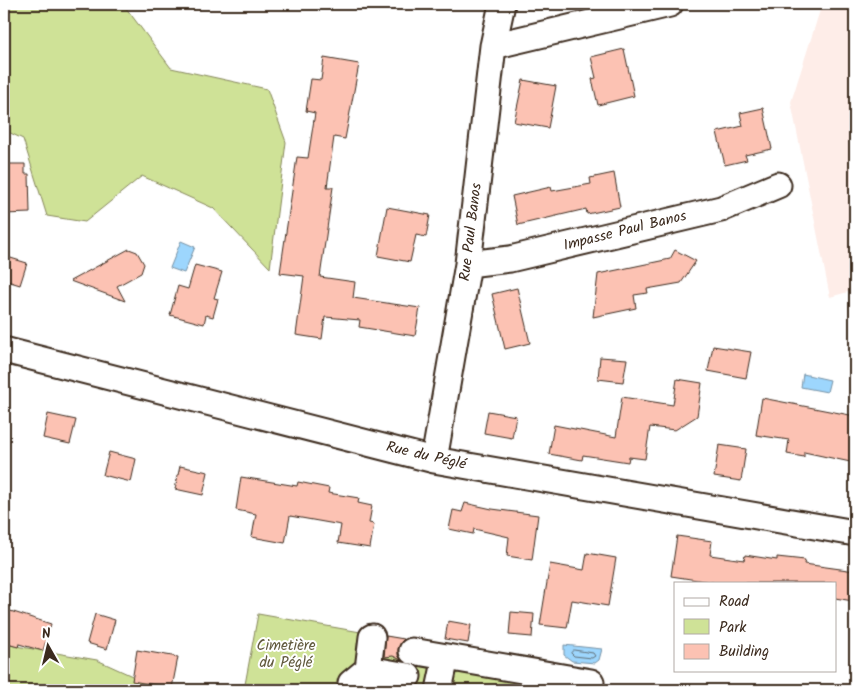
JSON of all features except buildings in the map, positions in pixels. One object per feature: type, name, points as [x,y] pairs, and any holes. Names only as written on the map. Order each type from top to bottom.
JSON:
[{"type":"street","name":"Rue Paul Banos","points":[[434,460],[468,264],[492,46],[502,4]]},
{"type":"street","points":[[492,46],[670,4]]},
{"type":"street","name":"Impasse Paul Banos","points":[[468,264],[510,259],[720,209],[778,185]]},
{"type":"street","name":"Rue du Péglé","points":[[4,350],[434,460],[855,533]]},
{"type":"street","points":[[372,637],[360,676],[406,683],[414,646],[521,680],[591,682],[590,690]]},
{"type":"street","points":[[442,690],[446,657]]},
{"type":"shaded area","points":[[822,4],[855,4],[855,290],[830,297],[791,102]]},
{"type":"green space","points":[[4,4],[123,4],[171,68],[267,89],[286,142],[270,268],[213,208],[142,176],[85,222],[47,216],[23,139],[4,130]]},
{"type":"green space","name":"Cimetière du Péglé","points":[[258,614],[600,674],[597,690],[244,690]]},
{"type":"green space","points":[[4,644],[97,660],[163,690],[4,690]]},
{"type":"water","points":[[181,241],[195,247],[184,273],[170,268]]},
{"type":"water","points":[[803,374],[830,380],[827,392],[801,387]]},
{"type":"water","points":[[564,645],[602,649],[599,660],[595,663],[572,661],[564,655]]}]
